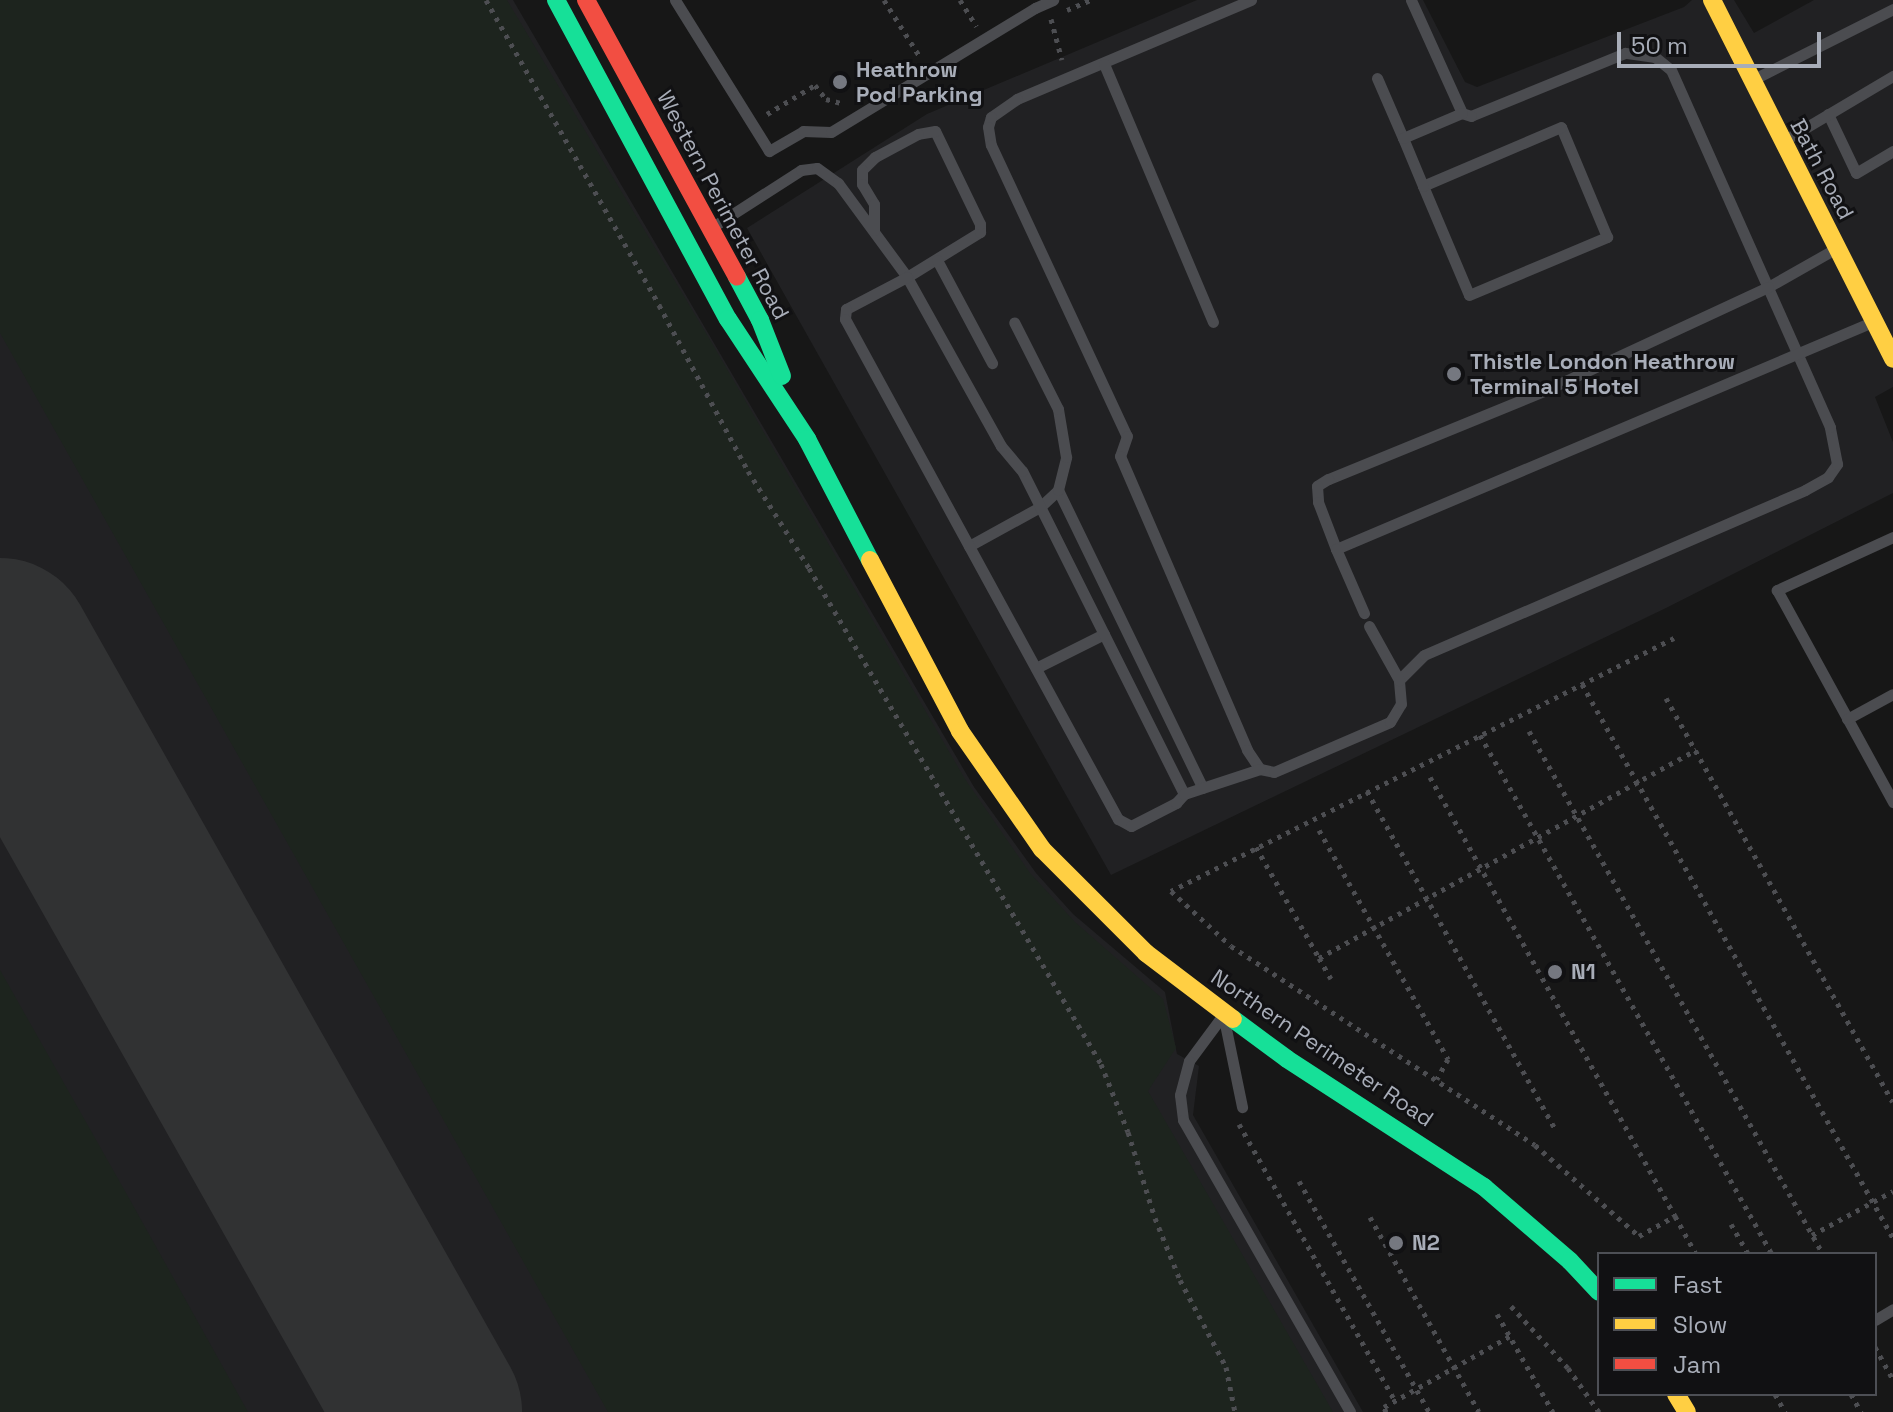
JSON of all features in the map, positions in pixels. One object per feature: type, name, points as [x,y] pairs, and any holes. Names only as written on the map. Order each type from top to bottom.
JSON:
[{"type":"street","name":"Western Perimeter Road","points":[[542,0],[601,87]]},
{"type":"street","name":"Western Perimeter Road","points":[[556,0],[728,319],[807,439],[960,731],[1001,791]]},
{"type":"street","name":"Western Perimeter Road","points":[[586,0],[760,320],[807,439]]},
{"type":"street","name":"Bath Road","points":[[1712,0],[1750,81],[1893,359]]},
{"type":"street","name":"Northern Perimeter Road","points":[[1001,791],[1042,849],[1146,953],[1224,1014],[1484,1187],[1570,1261],[1597,1290]]},
{"type":"lane","points":[[675,0],[769,151],[803,131],[831,132],[938,65],[1053,0]]},
{"type":"lane","points":[[1251,0],[1017,99],[991,117],[990,141],[1127,436],[1120,456],[1247,750],[1260,769]]},
{"type":"lane","points":[[1411,0],[1462,113]]},
{"type":"lane","points":[[1750,81],[1893,9]]},
{"type":"lane","points":[[1399,680],[1424,655],[1805,490],[1828,477],[1837,464],[1836,450],[1797,352],[1671,70],[1655,57],[1625,53],[1471,116],[1462,113],[1403,138]]},
{"type":"lane","points":[[1104,64],[1213,322]]},
{"type":"lane","points":[[1781,142],[1893,76]]},
{"type":"lane","points":[[1377,78],[1469,295],[1607,237],[1561,127],[1423,186]]},
{"type":"lane","points":[[1828,114],[1856,173],[1893,151]]},
{"type":"lane","points":[[874,230],[874,204],[862,184],[862,170],[875,157],[918,134],[935,131],[980,224],[976,238],[846,309],[845,319],[1118,819],[1131,826],[1176,803],[1184,794],[1260,769],[1286,770],[1390,722],[1401,704],[1399,680],[1369,626]]},
{"type":"lane","points":[[711,228],[808,167],[817,168],[838,183],[907,277],[1001,446],[1022,471],[1184,794]]},
{"type":"lane","points":[[1364,613],[1318,502],[1317,486],[1544,391],[1768,287],[1836,248]]},
{"type":"lane","points":[[937,260],[992,363]]},
{"type":"lane","points":[[969,546],[1040,507],[1058,490],[1066,457],[1058,409],[1014,322]]},
{"type":"lane","points":[[1336,549],[1873,322]]},
{"type":"lane","points":[[1058,490],[1203,788]]},
{"type":"lane","points":[[1893,537],[1777,590],[1893,802]]},
{"type":"lane","points":[[1036,668],[1104,634]]},
{"type":"lane","points":[[1847,719],[1893,694]]},
{"type":"lane","points":[[1224,1014],[1242,1107]]},
{"type":"lane","points":[[1224,1014],[1189,1061],[1180,1095],[1183,1120],[1350,1412]]},
{"type":"path","points":[[486,0],[659,305],[748,471],[809,568],[1101,1064],[1170,1255],[1226,1367],[1235,1412]]},
{"type":"path","points":[[884,0],[922,61],[914,66]]},
{"type":"path","points":[[960,0],[976,27]]},
{"type":"path","points":[[752,124],[815,85],[831,102],[848,103]]},
{"type":"path","points":[[1674,638],[1171,891],[1231,946],[1535,1145],[1639,1236],[1675,1216]]},
{"type":"path","points":[[1582,684],[1893,1238]]},
{"type":"path","points":[[1666,698],[1893,1102]]},
{"type":"path","points":[[1529,731],[1822,1252]]},
{"type":"path","points":[[1480,735],[1771,1252]]},
{"type":"path","points":[[1319,958],[1696,750]]},
{"type":"path","points":[[1430,777],[1695,1252]]},
{"type":"path","points":[[1367,791],[1556,1130]]},
{"type":"path","points":[[1319,830],[1448,1059],[1437,1079]]},
{"type":"path","points":[[1256,847],[1331,979]]},
{"type":"path","points":[[1238,1123],[1395,1401]]},
{"type":"path","points":[[1299,1181],[1429,1412]]},
{"type":"path","points":[[1812,1235],[1893,1191]]},
{"type":"path","points":[[1370,1217],[1479,1412]]},
{"type":"path","points":[[1731,1224],[1747,1252]]},
{"type":"path","points":[[1511,1306],[1568,1368],[1599,1412]]},
{"type":"path","points":[[1497,1314],[1553,1412]]},
{"type":"path","points":[[1386,1412],[1384,1407],[1510,1336]]},
{"type":"path","points":[[1877,1351],[1893,1379]]},
{"type":"shaded area","points":[[0,0],[513,0],[974,787],[1036,873],[1073,914],[1165,992],[1177,1054],[1199,1066],[1193,1115],[1363,1412],[0,1412]]},
{"type":"shaded area","points":[[0,0],[507,0],[709,338],[965,779],[1030,873],[1075,922],[1163,999],[1176,1048],[1148,1091],[1333,1412],[608,1412],[0,333]]},
{"type":"shaded area","points":[[1197,0],[1423,0],[1465,82],[1477,87],[1684,7],[1692,0],[1734,0],[1754,33],[1814,0],[1893,0],[1893,387],[1875,397],[1893,442],[1893,493],[1666,608],[1111,875],[747,228],[927,114]]},
{"type":"shaded area","points":[[0,970],[130,1200],[248,1412],[0,1412]]},
{"type":"taxiway","points":[[369,1303],[403,1412]]},
{"type":"runway","points":[[0,650],[430,1412]]},
{"type":"traffic: fast","points":[[556,0],[728,319],[807,439],[870,560]]},
{"type":"traffic: fast","points":[[737,277],[760,320],[782,376]]},
{"type":"traffic: fast","points":[[1233,1019],[1287,1059],[1484,1187],[1570,1261],[1597,1290]]},
{"type":"traffic: slow","points":[[1712,0],[1893,359]]},
{"type":"traffic: slow","points":[[870,560],[960,731],[1042,849],[1146,953],[1233,1019]]},
{"type":"traffic: slow","points":[[1677,1396],[1687,1412]]},
{"type":"traffic: jam","points":[[586,0],[737,277]]},
{"type":"place","name":"Heathrow Pod Parking","points":[[840,82]]},
{"type":"place","name":"Thistle London Heathrow Terminal 5 Hotel","points":[[1454,374]]},
{"type":"place","name":"N1","points":[[1555,972]]},
{"type":"place","name":"N2","points":[[1396,1243]]}]
